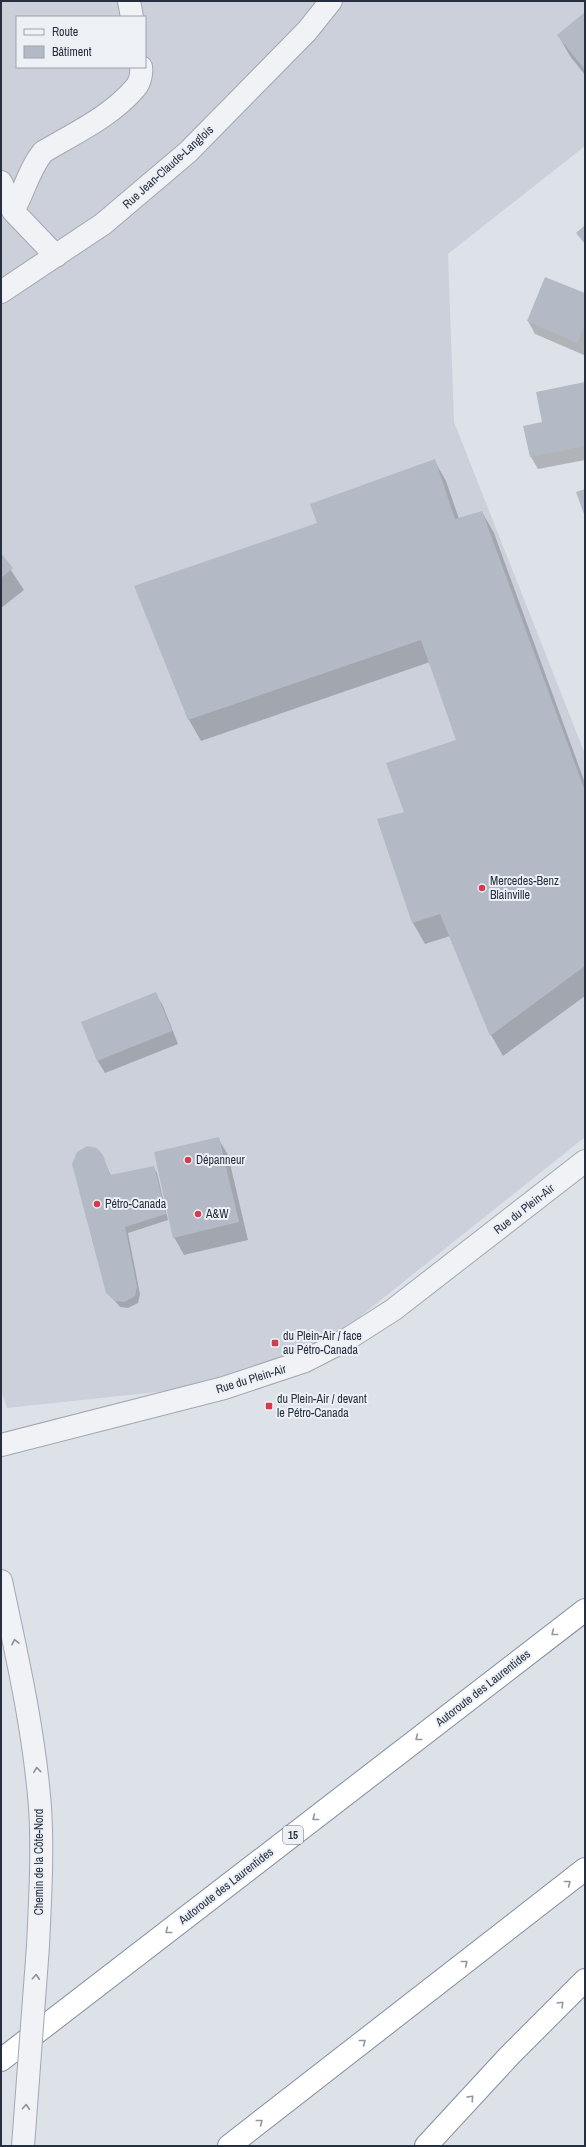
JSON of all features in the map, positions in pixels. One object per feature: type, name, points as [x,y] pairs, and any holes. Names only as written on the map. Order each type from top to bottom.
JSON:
[{"type":"highway","name":"Autoroute des Laurentides","points":[[1,2060],[585,1610]]},
{"type":"highway","points":[[229,2146],[585,1870]]},
{"type":"highway","points":[[426,2146],[510,2055],[585,1980]]},
{"type":"street","points":[[129,1],[132,16]]},
{"type":"street","name":"Rue Jean-Claude-Langlois","points":[[1,292],[103,224],[188,152],[307,31],[331,1]]},
{"type":"street","points":[[13,212],[24,191],[35,162],[43,152],[108,113],[137,86],[142,68]]},
{"type":"street","points":[[1,182],[13,212],[56,256]]},
{"type":"street","name":"Rue du Plein-Air","points":[[1,1445],[224,1388],[305,1361],[346,1340],[392,1310],[438,1277],[585,1161]]},
{"type":"street","name":"Chemin de la Côte-Nord","points":[[1,1581],[23,1681],[37,1774],[41,1839],[38,1946],[23,2146]]},
{"type":"shaded area","points":[[1,1],[585,1],[585,146],[448,254],[454,422],[585,754],[585,1137],[357,1319],[319,1344],[241,1383],[7,1408],[1,1390]]},
{"type":"building","points":[[585,12],[585,70],[557,35]]},
{"type":"building","points":[[585,225],[585,244],[576,233]]},
{"type":"building","points":[[545,277],[585,293],[585,324],[577,343],[527,321]]},
{"type":"building","points":[[585,382],[585,446],[530,457],[523,426],[542,422],[536,392]]},
{"type":"building","points":[[435,459],[455,519],[482,511],[585,791],[585,966],[490,1036],[440,914],[412,923],[377,819],[404,812],[386,763],[456,740],[421,640],[188,720],[134,586],[317,523],[310,504]]},
{"type":"building","points":[[585,489],[585,517],[576,492]]},
{"type":"building","points":[[1,553],[13,568],[1,578]]},
{"type":"building","points":[[156,992],[172,1031],[97,1061],[81,1022]]},
{"type":"building","points":[[219,1137],[239,1222],[173,1238],[154,1152]]},
{"type":"building","points":[[87,1146],[97,1148],[103,1155],[110,1175],[154,1166],[166,1214],[125,1227],[137,1287],[135,1296],[124,1302],[115,1301],[106,1293],[72,1164],[77,1152]]},
{"type":"place","name":"Mercedes-Benz Blainville","points":[[482,888]]},
{"type":"place","name":"Dépanneur","points":[[188,1160]]},
{"type":"place","name":"Pétro-Canada","points":[[97,1204]]},
{"type":"place","name":"A&W","points":[[198,1214]]},
{"type":"place","name":"du Plein-Air / face au Pétro-Canada","points":[[275,1343]]},
{"type":"place","name":"du Plein-Air / devant le Pétro-Canada","points":[[269,1406]]}]
